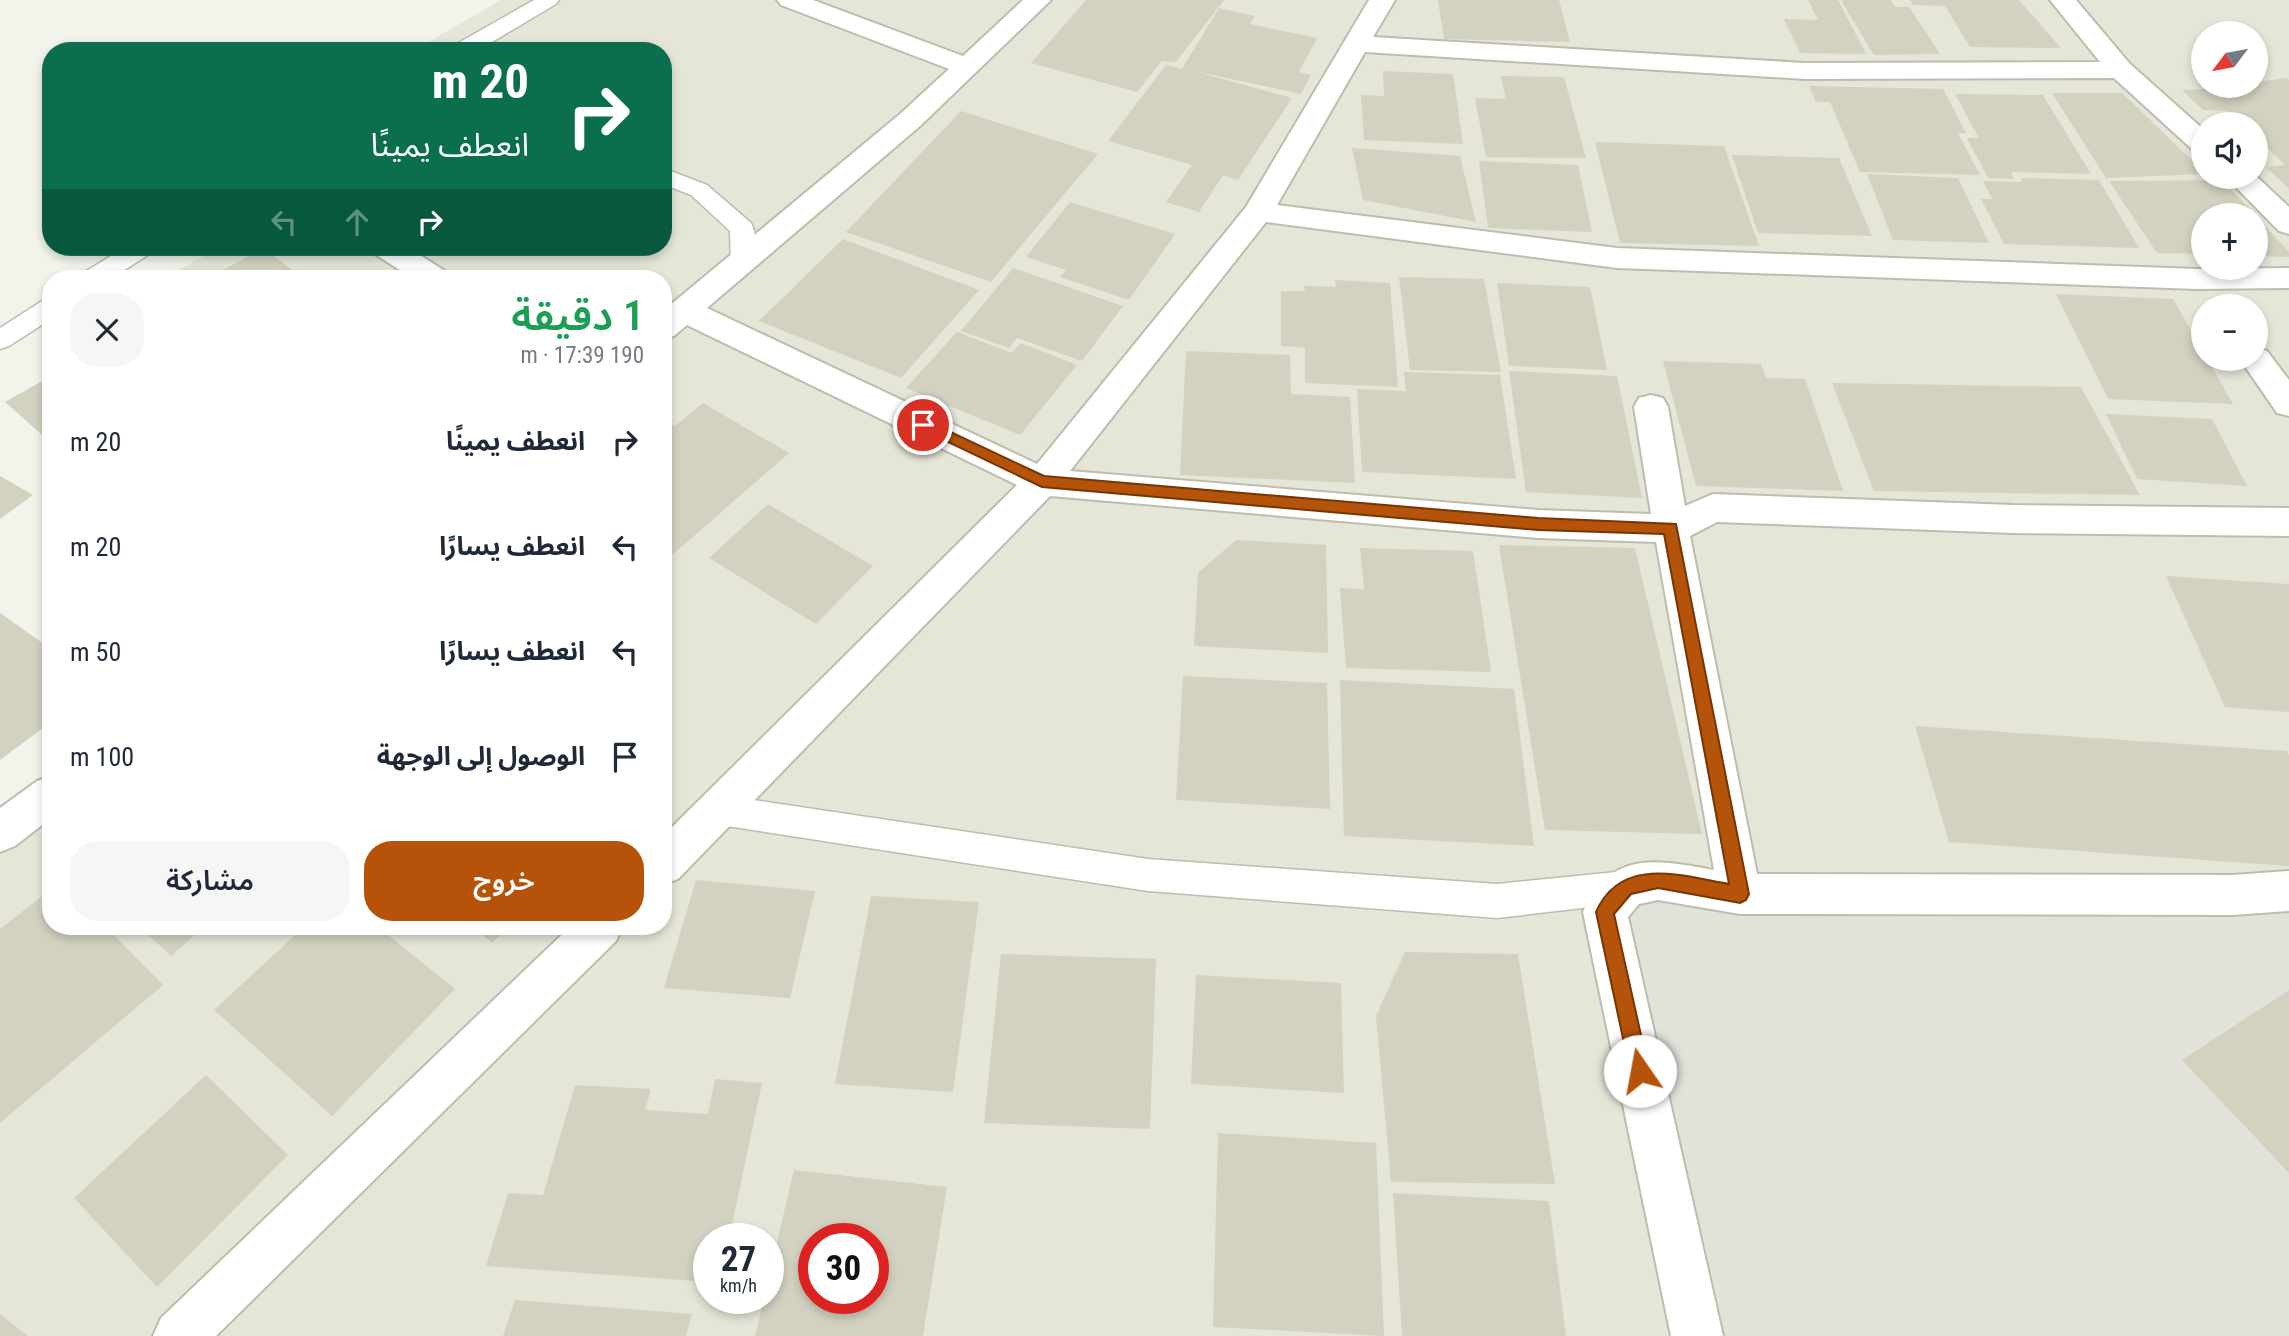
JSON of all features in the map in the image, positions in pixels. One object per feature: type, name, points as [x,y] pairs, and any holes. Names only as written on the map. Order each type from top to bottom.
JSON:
[{"type":"street","points":[[790,0],[967,67]]},
{"type":"street","points":[[1038,0],[911,121],[674,319],[1042,482],[1538,524],[1671,528],[1713,508],[2013,519],[2289,523]]},
{"type":"street","points":[[672,856],[1042,482],[1258,212],[1382,0]]},
{"type":"street","points":[[2063,0],[2121,70],[2191,133]]},
{"type":"street","points":[[1358,44],[1805,71],[2121,70]]},
{"type":"street","points":[[2253,189],[2289,224]]},
{"type":"street","points":[[1258,212],[1617,258],[2191,279]]},
{"type":"street","points":[[400,256],[422,270]]},
{"type":"street","points":[[2268,278],[2289,278]]},
{"type":"street","points":[[2265,371],[2289,404]]},
{"type":"street","points":[[1651,407],[1740,894]]},
{"type":"street","points":[[0,833],[42,801]]},
{"type":"street","points":[[1697,1336],[1605,912],[1626,887],[1658,880],[1740,894],[2233,894],[2289,891]]},
{"type":"street","points":[[179,1336],[592,935]]},
{"type":"lane","points":[[477,42],[549,0]]},
{"type":"lane","points":[[672,179],[699,190],[742,229],[743,262]]},
{"type":"lane","points":[[106,270],[128,256]]},
{"type":"lane","points":[[0,340],[42,313]]},
{"type":"lane","points":[[720,810],[1148,875],[1497,901],[1626,887]]},
{"type":"shaded area","points":[[501,0],[2289,0],[2289,1336],[0,1336],[0,812],[42,782],[42,935],[672,935],[672,270],[180,270],[204,256],[672,256],[672,42],[429,42]]},
{"type":"shaded area","points":[[1626,887],[2289,891],[2289,1336],[1703,1336],[1605,912]]},
{"type":"building","points":[[1086,0],[1224,0],[1176,62],[1162,61],[1137,92],[1031,63]]},
{"type":"building","points":[[1438,0],[1559,0],[1570,42],[1444,39]]},
{"type":"building","points":[[1808,0],[1838,0],[1866,54],[1800,53],[1784,19],[1818,20]]},
{"type":"building","points":[[1841,0],[1891,0],[1895,7],[1909,7],[1940,54],[1874,55]]},
{"type":"building","points":[[1910,0],[2019,0],[2061,48],[1970,47],[1945,6],[1913,5]]},
{"type":"building","points":[[1219,8],[1255,16],[1250,24],[1317,38],[1299,72],[1311,75],[1301,94],[1194,71],[1292,98],[1238,180],[1223,175],[1199,212],[1166,202],[1192,165],[1108,141],[1166,65],[1182,69]]},
{"type":"building","points":[[1383,71],[1453,74],[1463,144],[1364,140],[1361,95],[1384,96]]},
{"type":"building","points":[[1501,76],[1564,77],[1586,158],[1486,157],[1475,98],[1506,99]]},
{"type":"building","points":[[2268,80],[2289,80],[2289,189],[2268,169],[2285,165],[2268,149],[2268,112],[2203,110],[2182,90],[2191,90],[2191,98],[2268,98]]},
{"type":"building","points":[[1809,86],[1943,89],[1966,133],[1958,133],[1980,175],[1860,172],[1830,102],[1816,102]]},
{"type":"building","points":[[2052,93],[2122,93],[2191,159],[2191,174],[2106,178]]},
{"type":"building","points":[[1955,94],[2043,95],[2091,174],[2011,172],[2014,179],[1988,178],[1967,138],[1979,138]]},
{"type":"building","points":[[961,111],[1098,154],[991,282],[846,232]]},
{"type":"building","points":[[1595,142],[1724,146],[1759,246],[1620,243]]},
{"type":"building","points":[[1352,148],[1460,156],[1476,222],[1363,200]]},
{"type":"building","points":[[1732,155],[1839,158],[1872,236],[1758,233]]},
{"type":"building","points":[[1479,161],[1578,165],[1592,232],[1488,228]]},
{"type":"building","points":[[1867,174],[1958,178],[1989,243],[1893,240]]},
{"type":"building","points":[[2020,178],[2099,180],[2139,248],[2004,244],[1981,199],[1992,199],[1983,181],[2022,182]]},
{"type":"building","points":[[2191,180],[2191,189],[2231,189],[2244,203],[2191,203],[2191,254],[2157,253],[2109,181]]},
{"type":"building","points":[[1070,202],[1175,234],[1129,300],[1060,277],[1066,270],[1026,257]]},
{"type":"building","points":[[2268,229],[2289,252],[2289,257],[2268,256]]},
{"type":"building","points":[[843,239],[979,290],[901,378],[759,321]]},
{"type":"building","points":[[249,256],[274,256],[292,270],[223,270]]},
{"type":"building","points":[[1013,268],[1123,306],[1082,361],[1017,338],[1009,348],[961,331]]},
{"type":"building","points":[[1399,277],[1484,279],[1501,372],[1410,370]]},
{"type":"building","points":[[1335,280],[1390,283],[1398,387],[1305,383],[1305,348],[1281,346],[1281,291],[1305,291],[1304,286],[1336,287]]},
{"type":"building","points":[[1497,283],[1590,287],[1607,370],[1509,366]]},
{"type":"building","points":[[2056,294],[2173,299],[2191,331],[2191,371],[2214,371],[2233,404],[2108,399]]},
{"type":"building","points":[[957,332],[1012,353],[1021,343],[1077,365],[1020,435],[906,388]]},
{"type":"building","points":[[1186,351],[1290,355],[1291,394],[1350,397],[1355,483],[1180,475]]},
{"type":"building","points":[[1663,361],[1761,364],[1766,378],[1805,379],[1843,491],[1696,486]]},
{"type":"building","points":[[1509,371],[1617,376],[1642,498],[1526,492]]},
{"type":"building","points":[[1404,372],[1500,375],[1516,479],[1362,472],[1357,389],[1406,391]]},
{"type":"building","points":[[42,381],[42,435],[5,402]]},
{"type":"building","points":[[1832,383],[2081,387],[2140,495],[1874,491]]},
{"type":"building","points":[[703,403],[789,453],[672,555],[672,424],[675,426]]},
{"type":"building","points":[[2106,414],[2212,419],[2247,486],[2137,479]]},
{"type":"building","points":[[0,476],[33,495],[0,519]]},
{"type":"building","points":[[768,504],[873,566],[816,624],[709,558]]},
{"type":"building","points":[[1236,540],[1326,545],[1328,653],[1194,646],[1198,573]]},
{"type":"building","points":[[1499,545],[1635,548],[1702,834],[1545,830]]},
{"type":"building","points":[[1360,548],[1473,551],[1491,672],[1346,668],[1340,588],[1364,589]]},
{"type":"building","points":[[2166,576],[2289,584],[2289,712],[2225,707]]},
{"type":"building","points":[[0,613],[42,643],[42,729],[0,760]]},
{"type":"building","points":[[1183,676],[1327,683],[1330,809],[1176,800]]},
{"type":"building","points":[[1340,680],[1514,689],[1534,846],[1344,836]]},
{"type":"building","points":[[1915,726],[2287,751],[2289,866],[1949,842]]},
{"type":"building","points":[[696,880],[815,891],[790,998],[664,988]]},
{"type":"building","points":[[42,896],[42,935],[114,935],[163,985],[0,1123],[0,929]]},
{"type":"building","points":[[871,896],[979,902],[953,1092],[835,1084]]},
{"type":"building","points":[[149,935],[195,935],[171,956]]},
{"type":"building","points":[[295,935],[388,935],[455,989],[332,1116],[214,1010]]},
{"type":"building","points":[[483,935],[500,935],[492,943]]},
{"type":"building","points":[[1405,952],[1518,954],[1555,1184],[1391,1182],[1376,1016]]},
{"type":"building","points":[[1001,954],[1156,959],[1150,1129],[984,1123]]},
{"type":"building","points":[[1196,975],[1341,983],[1344,1093],[1191,1084]]},
{"type":"building","points":[[2289,990],[2289,1173],[2182,1060]]},
{"type":"building","points":[[206,1075],[288,1155],[157,1287],[74,1198]]},
{"type":"building","points":[[715,1079],[762,1083],[732,1223],[693,1223],[693,1281],[486,1266],[508,1193],[543,1195],[575,1085],[651,1089],[645,1110],[708,1114]]},
{"type":"building","points":[[1218,1133],[1376,1143],[1384,1336],[1213,1327]]},
{"type":"building","points":[[794,1170],[947,1187],[923,1336],[755,1336],[760,1314],[784,1314],[784,1223],[781,1223]]},
{"type":"building","points":[[1393,1193],[1549,1201],[1566,1336],[1402,1336]]},
{"type":"building","points":[[515,1300],[692,1314],[686,1336],[503,1336]]},
{"type":"building","points":[[0,1314],[28,1336],[0,1336]]},
{"type":"route","points":[[923,425],[1042,482],[1538,524],[1671,528],[1740,894],[1658,880],[1626,887],[1605,912],[1640,1071]]}]
